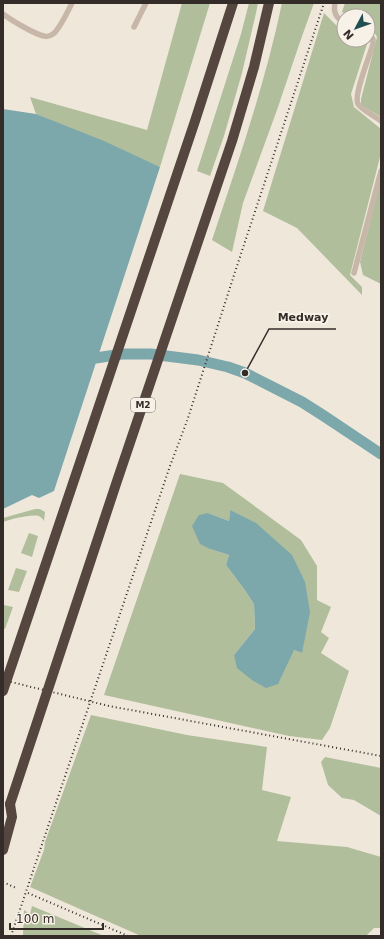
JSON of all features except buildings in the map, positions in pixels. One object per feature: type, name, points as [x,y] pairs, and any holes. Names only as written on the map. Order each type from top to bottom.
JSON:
[{"type":"highway","points":[[3,691],[233,3]]},
{"type":"highway","name":"M2","points":[[3,823],[234,135],[254,67],[269,3]]},
{"type":"highway","name":"M2","points":[[3,850],[12,817],[10,804]]},
{"type":"street","points":[[3,14],[40,34],[49,36],[55,32],[72,3]]},
{"type":"street","points":[[134,27],[146,3]]},
{"type":"street","points":[[335,3],[334,8],[336,16]]},
{"type":"street","points":[[372,48],[358,90],[357,98],[358,104],[362,108],[381,121]]},
{"type":"street","points":[[354,273],[381,171]]},
{"type":"green space","points":[[182,3],[210,3],[160,167],[36,114],[30,97],[147,130]]},
{"type":"green space","points":[[249,3],[258,3],[256,13],[242,73],[224,136],[210,176],[197,171],[241,34]]},
{"type":"green space","points":[[282,3],[314,3],[243,203],[232,252],[212,240],[268,63]]},
{"type":"green space","points":[[345,3],[381,3],[381,117],[361,105],[361,99],[374,48],[376,48],[376,8],[343,8]]},
{"type":"green space","points":[[324,13],[336,25],[336,48],[366,48],[351,94],[354,107],[381,129],[381,153],[350,275],[362,287],[362,295],[297,228],[263,211]]},
{"type":"green space","points":[[381,178],[381,284],[363,275],[360,262]]},
{"type":"green space","points":[[180,474],[223,483],[301,540],[317,566],[317,600],[331,607],[321,632],[329,638],[321,653],[349,671],[330,728],[322,740],[289,736],[104,695]],"holes":[[[230,510],[302,653],[294,650],[234,655],[255,629],[254,604],[226,565],[229,555],[210,549],[208,513],[229,521]]]},
{"type":"green space","points":[[40,509],[45,512],[44,521],[39,516],[31,516],[3,522],[3,518]]},
{"type":"green space","points":[[29,533],[38,536],[32,557],[21,553]]},
{"type":"green space","points":[[16,568],[27,571],[19,592],[8,590]]},
{"type":"green space","points":[[4,605],[13,607],[5,629],[3,628]]},
{"type":"green space","points":[[91,715],[187,735],[267,747],[262,790],[291,797],[277,841],[347,847],[381,857],[381,928],[374,928],[366,936],[141,936],[30,887]]},
{"type":"green space","points":[[325,757],[381,768],[381,816],[354,800],[342,798],[328,785],[321,762]]},
{"type":"green space","points":[[32,906],[104,936],[23,936],[24,910],[30,914]]},
{"type":"water","points":[[3,109],[36,114],[104,141],[160,167],[54,491],[39,498],[32,495],[3,509]]},
{"type":"water","points":[[230,510],[256,523],[292,555],[305,582],[310,612],[302,653],[294,650],[278,684],[266,688],[252,680],[237,668],[234,655],[255,629],[254,604],[226,565],[229,555],[200,544],[192,526],[199,515],[208,513],[229,521]]},
{"type":"waterway","points":[[83,360],[122,354],[151,354],[198,360],[228,367],[245,373],[302,402],[381,454]]},
{"type":"railway","points":[[11,936],[170,466],[188,418],[324,3]]},
{"type":"railway","points":[[3,680],[109,706],[381,756]]},
{"type":"railway","points":[[3,882],[16,888]]},
{"type":"railway","points":[[28,893],[128,936]]},
{"type":"place","name":"Medway","points":[[245,373]]}]
